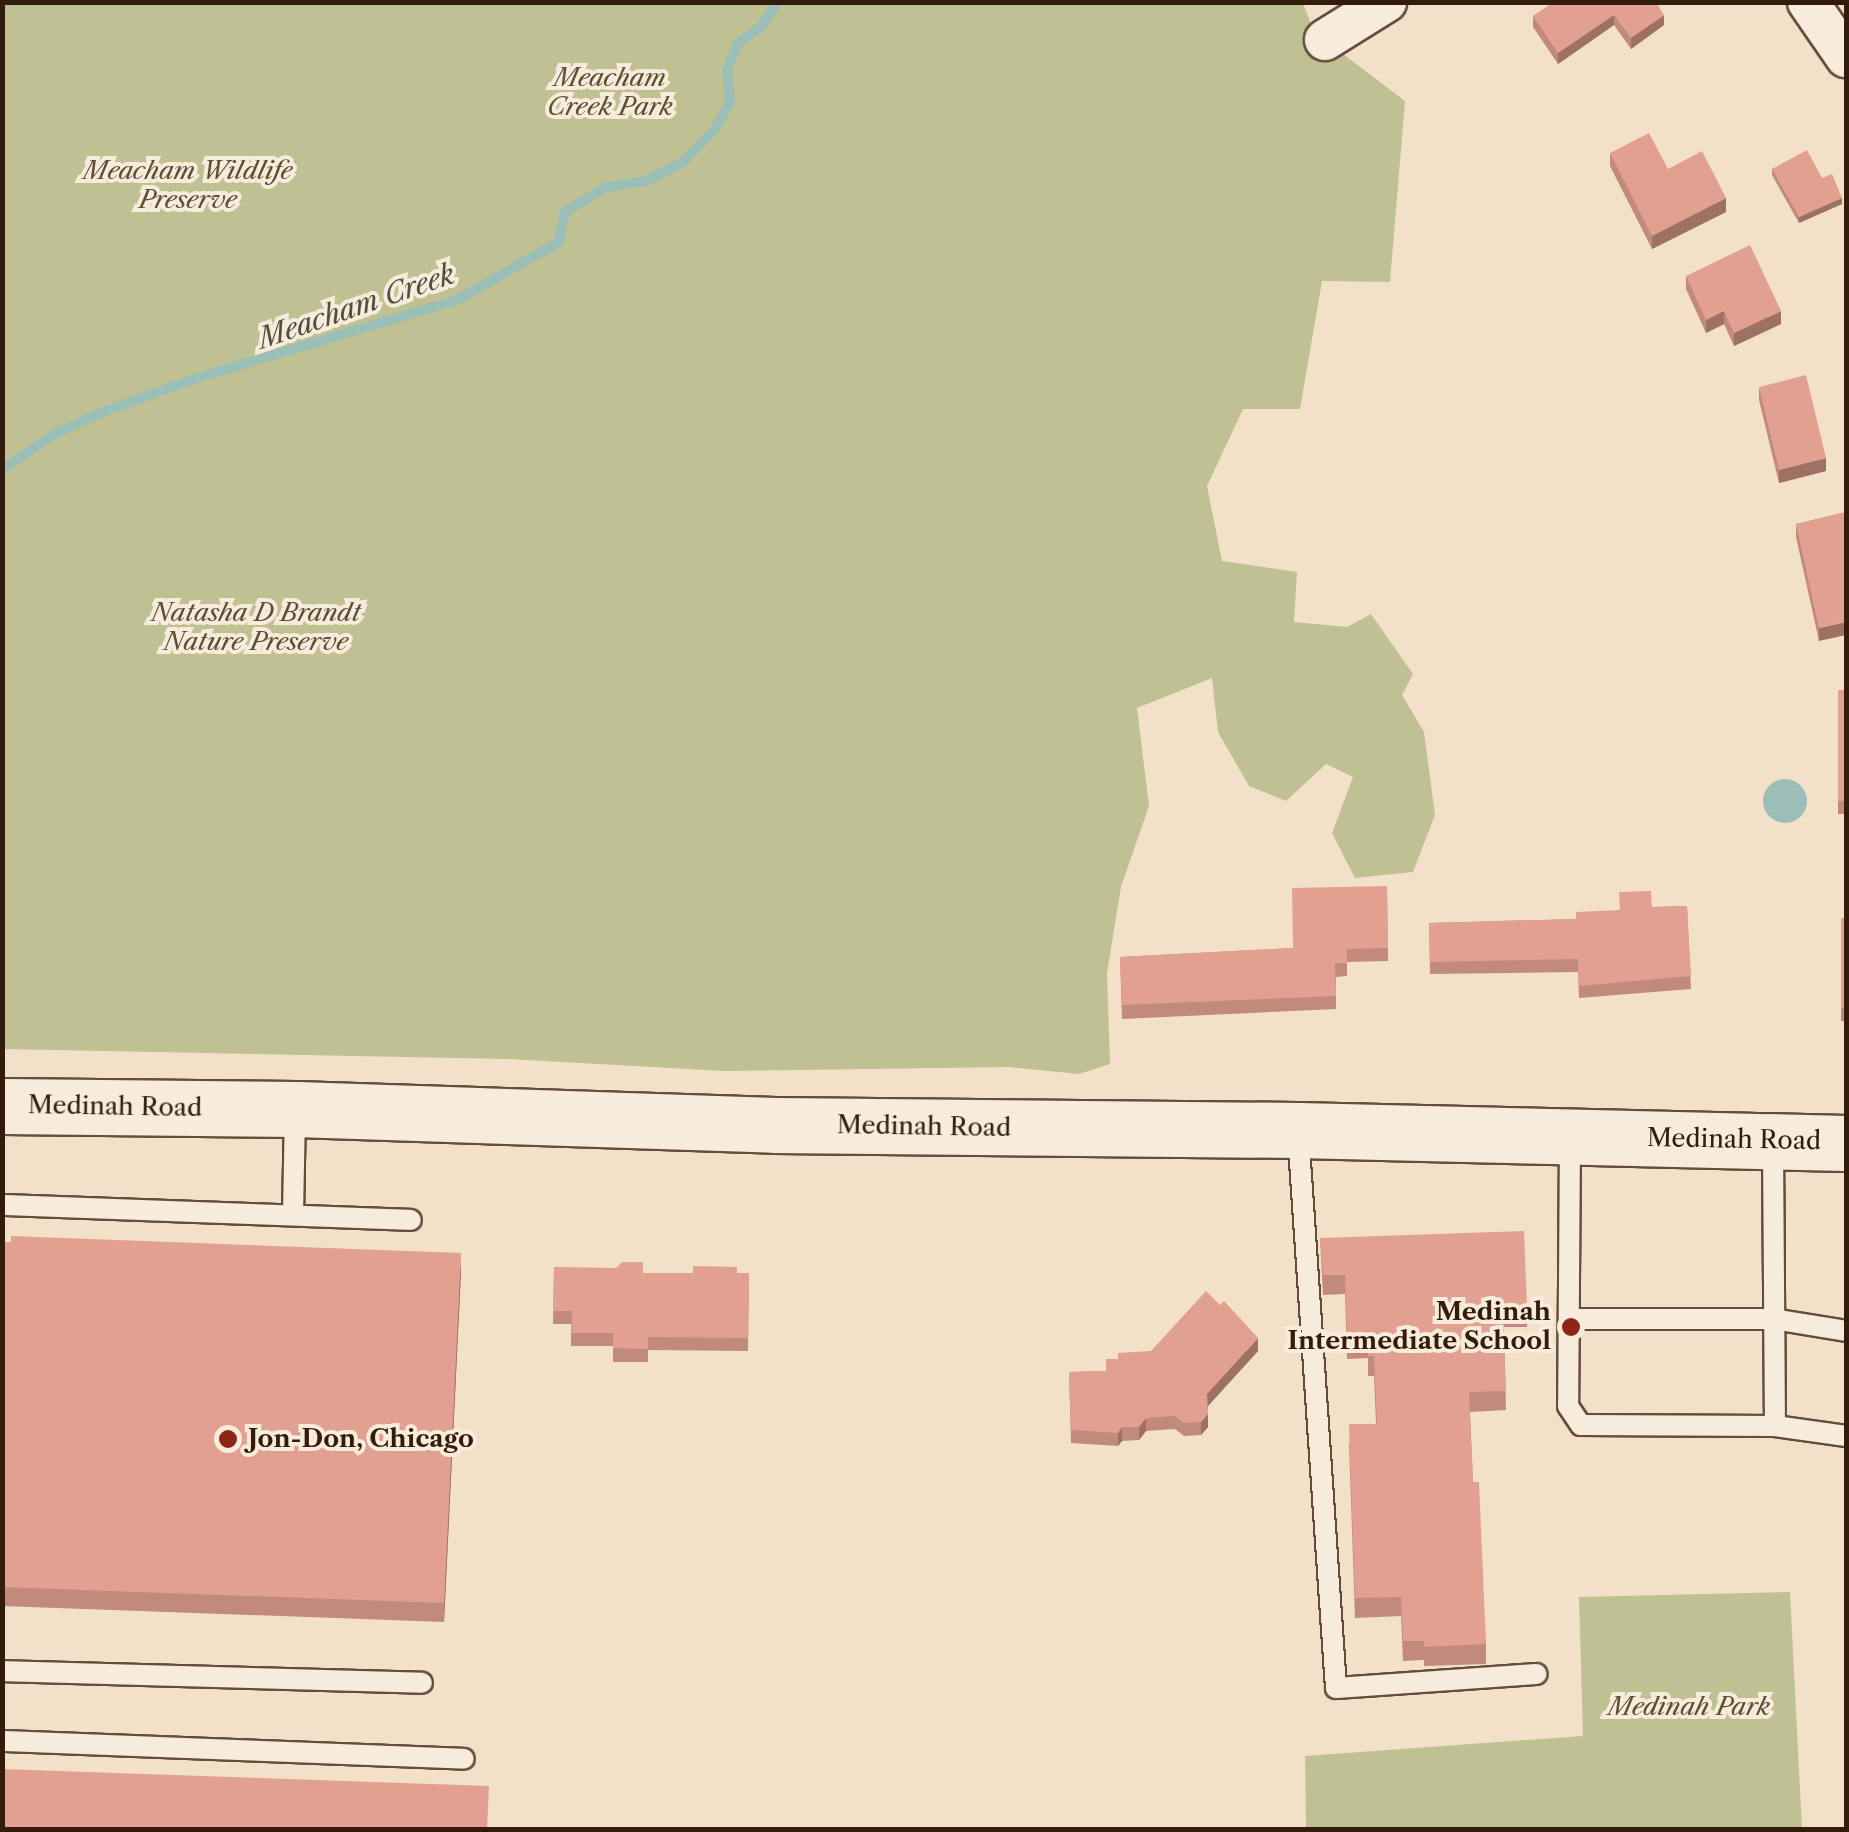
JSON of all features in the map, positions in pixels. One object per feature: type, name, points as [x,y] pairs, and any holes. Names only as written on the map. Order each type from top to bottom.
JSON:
[{"type":"main road","name":"Medinah Road","points":[[2,1106],[296,1109],[774,1125],[1298,1130],[1846,1143]]},
{"type":"street","points":[[1325,40],[1386,2]]},
{"type":"street","points":[[1808,2],[1846,57]]},
{"type":"lane","points":[[293,1215],[296,1109]]},
{"type":"lane","points":[[1298,1130],[1336,1688],[1537,1674]]},
{"type":"lane","points":[[1570,1136],[1568,1406],[1581,1425],[1775,1426],[1846,1436]]},
{"type":"lane","points":[[1773,1141],[1775,1426]]},
{"type":"lane","points":[[2,1205],[411,1220]]},
{"type":"lane","points":[[1569,1319],[1773,1319],[1846,1332]]},
{"type":"lane","points":[[2,1671],[422,1683]]},
{"type":"lane","points":[[2,1741],[464,1759]]},
{"type":"green space","points":[[2,3],[1303,3],[1314,32],[1405,101],[1390,282],[1322,281],[1300,409],[1243,409],[1207,486],[1222,561],[1297,572],[1294,622],[1347,627],[1371,614],[1413,674],[1402,695],[1424,732],[1435,815],[1413,872],[1355,878],[1332,833],[1353,777],[1326,764],[1286,801],[1249,786],[1218,732],[1212,678],[1137,708],[1149,806],[1121,887],[1107,973],[1110,1064],[1079,1074],[1009,1067],[724,1071],[506,1059],[3,1049]]},
{"type":"green space","name":"Medinah Park","points":[[1790,1592],[1802,1829],[1306,1829],[1305,1756],[1583,1736],[1579,1597]]},
{"type":"water","points":[[1785,779],[1800,786],[1807,801],[1800,816],[1785,823],[1770,816],[1763,801],[1770,786]]},
{"type":"building","points":[[1554,2],[1656,2],[1664,15],[1631,38],[1614,15],[1558,53],[1533,16]]},
{"type":"building","points":[[1649,133],[1668,169],[1702,151],[1726,198],[1652,236],[1610,153]]},
{"type":"building","points":[[1807,150],[1822,178],[1832,174],[1842,198],[1799,217],[1772,169]]},
{"type":"building","points":[[1750,245],[1781,311],[1734,333],[1724,311],[1706,320],[1686,276]]},
{"type":"building","points":[[1806,375],[1826,458],[1779,470],[1759,387]]},
{"type":"building","points":[[1846,512],[1846,622],[1819,628],[1796,524]]},
{"type":"building","points":[[1838,690],[1846,690],[1846,801],[1838,801]]},
{"type":"building","points":[[1387,886],[1388,948],[1347,949],[1347,963],[1335,963],[1336,996],[1122,1005],[1120,957],[1293,948],[1292,888]]},
{"type":"building","points":[[1651,891],[1652,907],[1687,906],[1691,976],[1579,986],[1578,959],[1430,962],[1429,923],[1576,919],[1576,912],[1620,910],[1619,892]]},
{"type":"building","points":[[1841,918],[1846,918],[1846,1008],[1841,1008]]},
{"type":"building","points":[[1524,1231],[1527,1307],[1503,1308],[1506,1391],[1469,1392],[1473,1482],[1479,1482],[1486,1644],[1424,1647],[1424,1641],[1403,1641],[1401,1597],[1355,1598],[1349,1424],[1377,1424],[1374,1356],[1368,1356],[1368,1339],[1347,1339],[1345,1275],[1323,1275],[1320,1238]]},
{"type":"building","name":"Jon-Don, Chicago","points":[[11,1236],[461,1253],[444,1603],[2,1587],[2,1242],[11,1242]]},
{"type":"building","points":[[622,1262],[643,1262],[643,1273],[693,1273],[693,1266],[737,1267],[737,1273],[749,1273],[748,1338],[648,1337],[648,1349],[613,1348],[613,1333],[571,1333],[572,1311],[553,1311],[554,1267],[616,1268]]},
{"type":"building","points":[[1206,1291],[1220,1305],[1224,1301],[1258,1338],[1207,1394],[1208,1414],[1201,1422],[1184,1423],[1175,1416],[1146,1418],[1139,1427],[1122,1427],[1118,1433],[1071,1430],[1069,1372],[1106,1371],[1106,1359],[1118,1359],[1118,1353],[1151,1351]]},
{"type":"building","points":[[2,1769],[489,1786],[487,1830],[2,1830]]},
{"type":"waterway","name":"Meacham Creek","points":[[2,470],[53,435],[97,414],[197,378],[457,300],[559,242],[565,212],[606,187],[646,181],[683,162],[714,130],[730,102],[727,70],[738,43],[761,27],[777,2]]},
{"type":"place","name":"Medinah Intermediate School","points":[[1571,1327]]},
{"type":"place","name":"Jon-Don, Chicago","points":[[228,1439]]},
{"type":"park label","name":"Meacham Creek Park","points":[[610,94]]},
{"type":"park label","name":"Meacham Wildlife Preserve","points":[[188,186]]},
{"type":"park label","name":"Natasha D Brandt Nature Preserve","points":[[256,628]]}]
